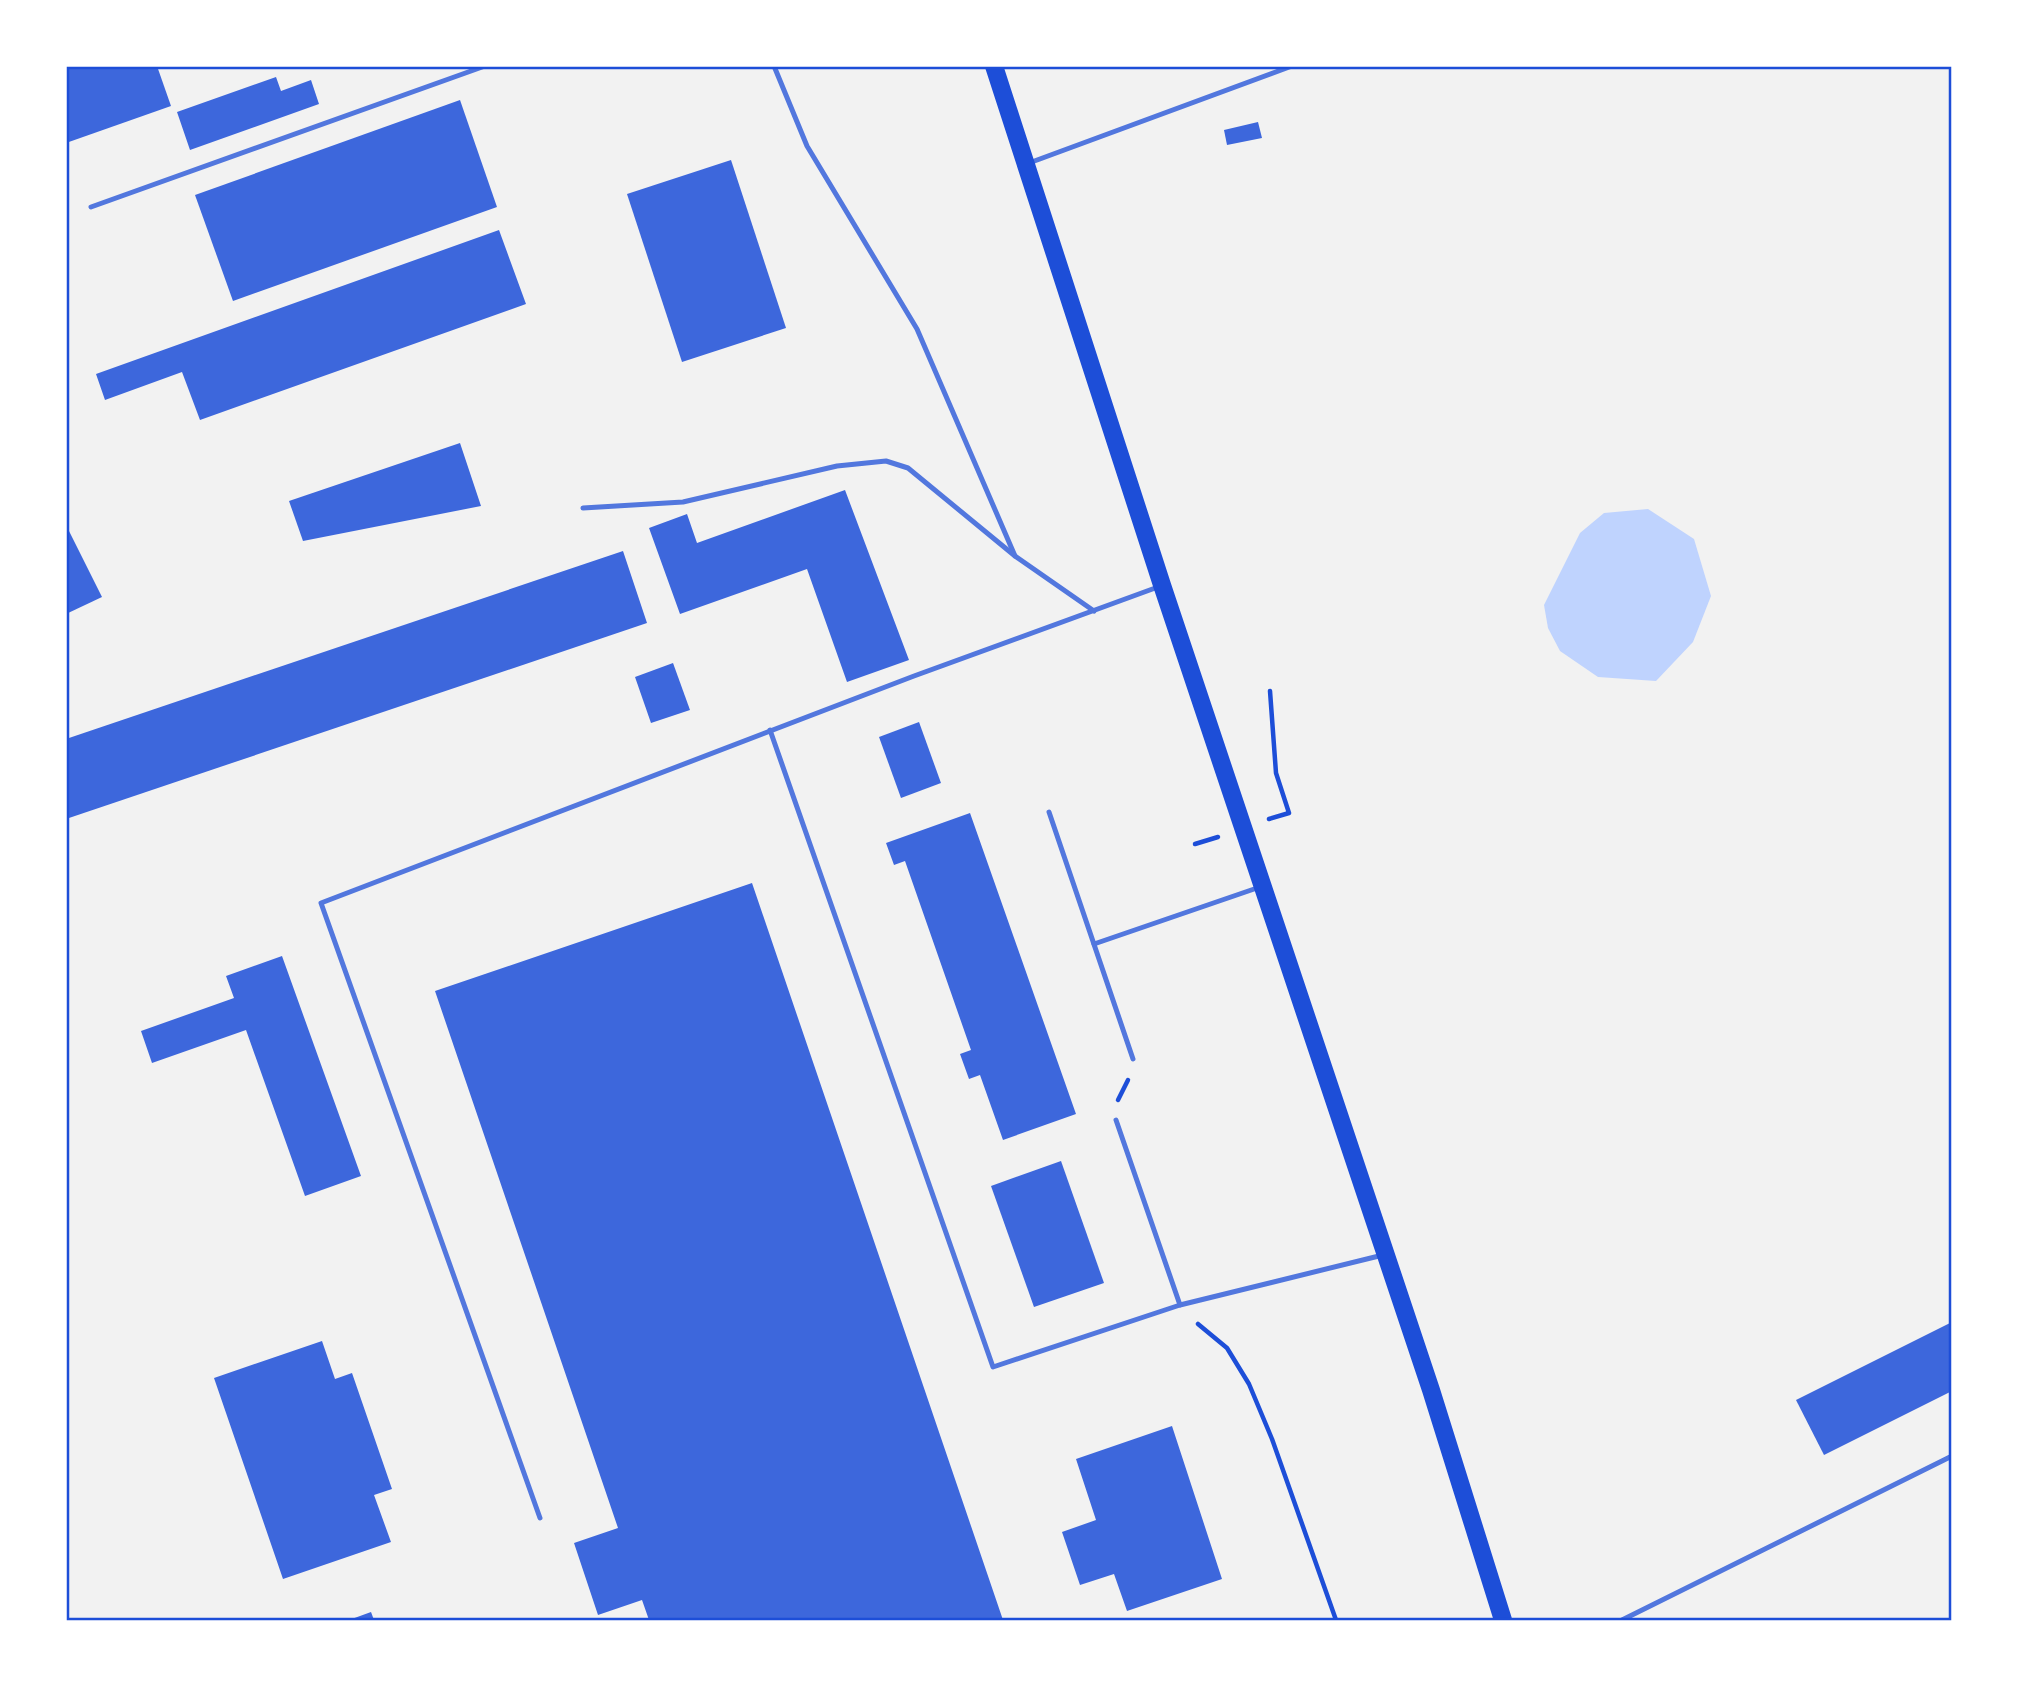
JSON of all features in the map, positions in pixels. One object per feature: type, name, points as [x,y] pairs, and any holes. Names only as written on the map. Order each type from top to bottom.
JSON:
[{"type":"main road","points":[[994,66],[1162,585],[1387,1255],[1503,1620]]},
{"type":"lane","points":[[91,206],[485,66]]},
{"type":"lane","points":[[774,66],[807,146],[917,329],[1015,556]]},
{"type":"lane","points":[[1026,164],[1292,66]]},
{"type":"lane","points":[[583,508],[683,502],[837,466],[886,461],[908,468],[1015,556],[1094,611]]},
{"type":"lane","points":[[540,1518],[321,903],[770,730],[1162,585]]},
{"type":"lane","points":[[770,730],[993,1367],[1180,1305],[1387,1255]]},
{"type":"lane","points":[[1049,812],[1133,1059]]},
{"type":"lane","points":[[1094,944],[1264,886]]},
{"type":"lane","points":[[1116,1120],[1180,1305]]},
{"type":"lane","points":[[1622,1620],[1951,1456]]},
{"type":"path","points":[[1116,1120],[1117,1103],[1131,1075],[1133,1059]]},
{"type":"path","points":[[1180,1305],[1227,1348],[1249,1384],[1272,1439],[1336,1620]]},
{"type":"water","points":[[1648,509],[1694,539],[1711,596],[1693,642],[1656,681],[1598,677],[1560,651],[1548,628],[1544,605],[1580,533],[1604,513]]},
{"type":"building","points":[[66,66],[157,66],[171,106],[66,143]]},
{"type":"building","points":[[276,77],[281,91],[311,80],[319,104],[190,150],[177,112]]},
{"type":"building","points":[[460,100],[497,207],[233,301],[195,195]]},
{"type":"building","points":[[1258,122],[1262,138],[1227,145],[1224,130]]},
{"type":"building","points":[[731,160],[786,328],[682,362],[627,194]]},
{"type":"building","points":[[499,230],[526,304],[200,420],[182,372],[105,400],[96,374]]},
{"type":"building","points":[[460,443],[481,506],[303,541],[289,501]]},
{"type":"building","points":[[845,490],[909,660],[847,682],[807,569],[680,614],[649,528],[687,514],[697,543]]},
{"type":"building","points":[[66,525],[102,597],[66,614]]},
{"type":"building","points":[[623,551],[647,623],[66,819],[66,739]]},
{"type":"building","points":[[673,663],[690,710],[651,723],[635,677]]},
{"type":"building","points":[[919,722],[941,783],[901,798],[879,737]]},
{"type":"building","points":[[970,813],[1076,1114],[1003,1140],[980,1075],[969,1079],[960,1054],[971,1050],[905,861],[894,865],[886,843]]},
{"type":"building","points":[[752,883],[1003,1620],[649,1620],[642,1600],[598,1615],[574,1543],[618,1528],[435,991]]},
{"type":"building","points":[[282,956],[361,1176],[305,1196],[246,1030],[152,1063],[141,1031],[234,998],[226,976]]},
{"type":"building","points":[[1061,1161],[1104,1283],[1034,1307],[991,1186]]},
{"type":"building","points":[[1952,1322],[1952,1391],[1824,1455],[1796,1400]]},
{"type":"building","points":[[322,1341],[335,1379],[352,1373],[392,1489],[374,1495],[391,1542],[283,1579],[214,1378]]},
{"type":"building","points":[[1172,1426],[1222,1579],[1127,1611],[1114,1574],[1080,1585],[1062,1532],[1096,1520],[1076,1459]]},
{"type":"building","points":[[371,1612],[374,1620],[349,1620]]}]
